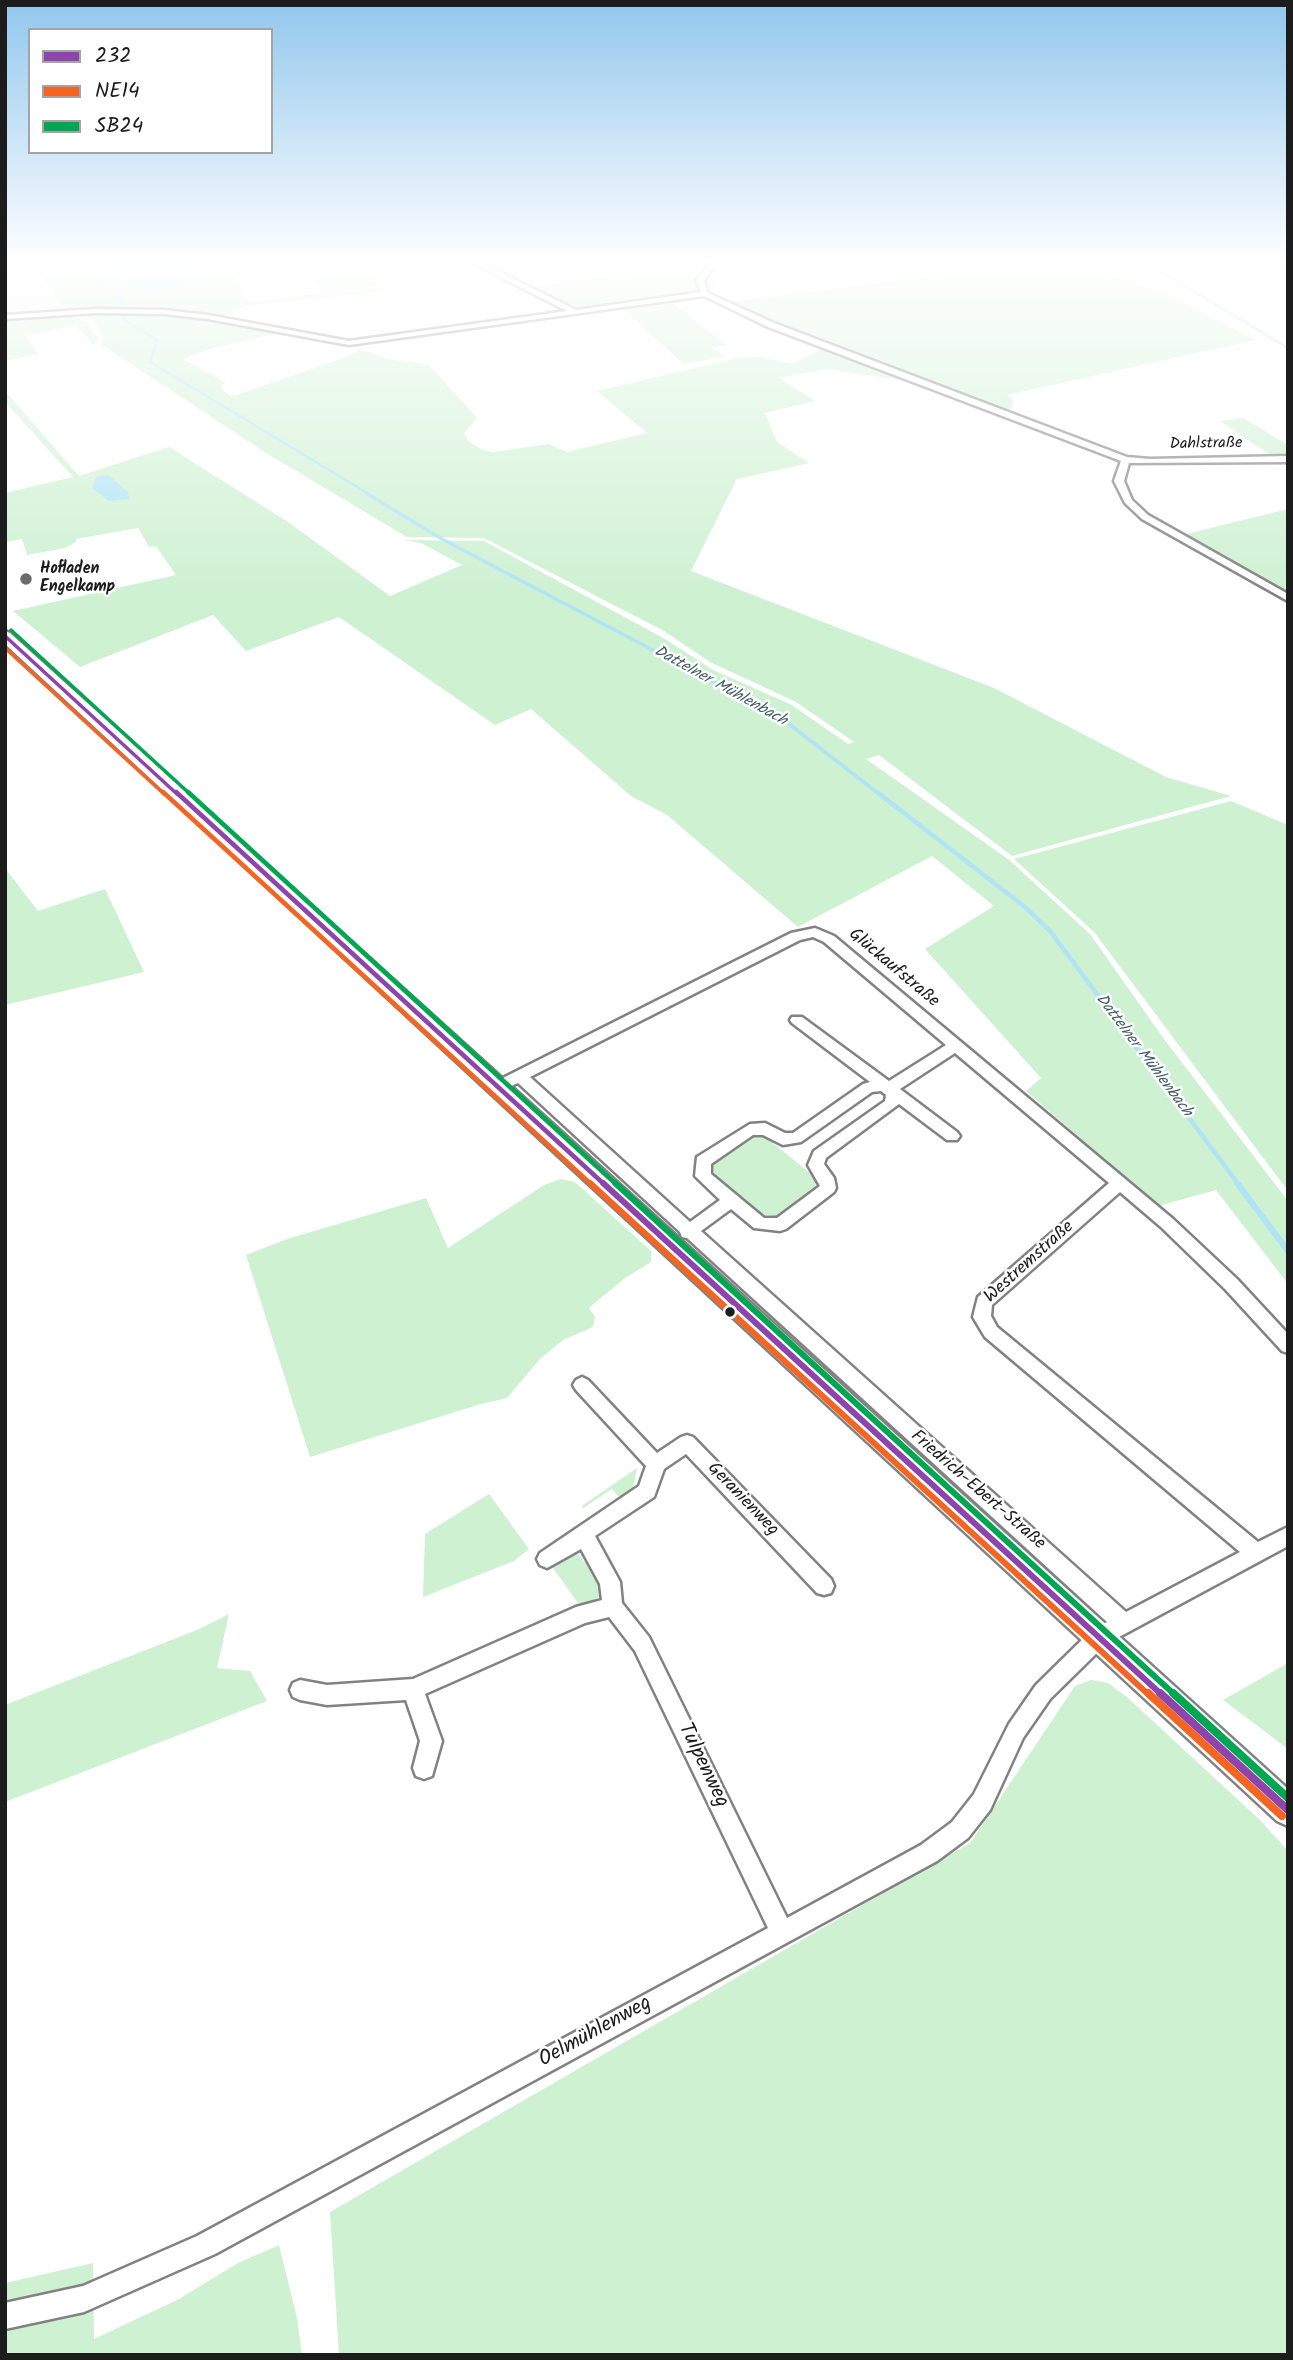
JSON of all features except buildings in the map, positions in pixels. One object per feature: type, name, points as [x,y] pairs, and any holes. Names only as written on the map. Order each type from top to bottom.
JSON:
[{"type":"main road","name":"Friedrich-Ebert-Straße","points":[[5,636],[509,1082],[1099,1637],[1288,1810]]},
{"type":"street","name":"Dahlstraße","points":[[900,374],[1126,460],[1150,462],[1288,459]]},
{"type":"street","points":[[1126,460],[1119,481],[1128,501],[1145,517],[1288,598]]},
{"type":"street","name":"Glückaufstraße","points":[[509,1082],[796,936],[815,932],[829,939],[1119,1184]]},
{"type":"street","points":[[797,1020],[953,1136]]},
{"type":"street","points":[[888,1090],[892,1104],[819,1155],[816,1165],[828,1183],[826,1192],[780,1225],[760,1224],[703,1176],[703,1161],[756,1128],[783,1139],[796,1138],[868,1088],[888,1090],[955,1046]]},
{"type":"street","name":"Friedrich-Ebert-Straße","points":[[509,1082],[688,1232],[1123,1623]]},
{"type":"street","points":[[1119,1184],[1167,1223],[1222,1275],[1288,1346]]},
{"type":"street","name":"Westremstraße","points":[[1119,1184],[984,1302],[982,1317],[991,1332],[1255,1552]]},
{"type":"street","points":[[688,1232],[730,1200]]},
{"type":"street","points":[[547,1559],[647,1491],[656,1464],[582,1385]]},
{"type":"street","name":"Geranienweg","points":[[656,1464],[687,1443],[824,1586]]},
{"type":"street","name":"Tulpenweg","points":[[586,1533],[610,1582],[613,1607],[635,1634],[662,1683],[781,1931]]},
{"type":"street","points":[[1099,1637],[1288,1536]]},
{"type":"street","points":[[300,1690],[327,1695],[413,1689],[583,1614],[613,1607]]},
{"type":"street","name":"Oelmühlenweg","points":[[5,2316],[84,2299],[206,2245],[929,1853],[960,1830],[982,1802],[1016,1731],[1043,1692],[1099,1637]]},
{"type":"street","points":[[413,1689],[431,1741],[424,1768]]},
{"type":"green space","points":[[147,374],[211,374],[225,382],[221,388],[231,397],[297,374],[437,374],[477,418],[464,433],[468,441],[483,450],[493,452],[549,444],[567,452],[647,433],[597,391],[669,374],[799,374],[779,378],[815,401],[765,413],[777,442],[809,463],[737,479],[691,571],[994,688],[1166,777],[1231,796],[1012,856],[879,755],[866,759],[1008,859],[1090,934],[1164,1039],[1288,1201],[1288,1284],[1216,1190],[1158,1206],[1026,1091],[1041,1078],[925,949],[994,906],[932,856],[798,927],[667,815],[631,796],[531,709],[495,725],[339,617],[246,651],[213,615],[80,667],[13,611],[176,575],[156,546],[149,547],[138,528],[76,539],[76,542],[65,548],[27,555],[22,539],[5,542],[5,493],[73,477],[5,402],[5,391],[79,476],[169,447],[288,522],[390,596],[462,565],[421,543],[403,540],[484,541],[665,639],[713,670],[790,704],[848,744],[854,742],[796,702],[710,662],[664,631],[484,538],[407,537],[266,453]]},
{"type":"green space","points":[[860,374],[896,374],[919,383]]},
{"type":"green space","points":[[906,374],[1101,374],[1007,395],[1013,400],[1012,409],[999,411]]},
{"type":"green space","points":[[1243,418],[1288,445],[1288,453],[1270,455],[1220,421]]},
{"type":"green space","points":[[1288,509],[1288,595],[1182,535]]},
{"type":"green space","points":[[1231,801],[1288,825],[1288,1191],[1094,932],[1014,859]]},
{"type":"green space","points":[[5,868],[38,911],[105,889],[144,972],[5,1005]]},
{"type":"green space","points":[[753,1137],[767,1138],[816,1178],[815,1189],[778,1216],[762,1215],[714,1174],[713,1163]]},
{"type":"green space","points":[[561,1179],[575,1182],[651,1251],[651,1262],[625,1278],[589,1308],[595,1317],[593,1327],[563,1340],[540,1359],[507,1398],[310,1457],[246,1255],[287,1239],[426,1198],[448,1248],[544,1185]]},
{"type":"green space","points":[[637,1468],[632,1493],[622,1500],[612,1489],[582,1509],[583,1505]]},
{"type":"green space","points":[[489,1494],[529,1549],[514,1561],[423,1597],[425,1534]]},
{"type":"green space","points":[[573,1553],[579,1555],[603,1584],[602,1595],[585,1605],[578,1603],[553,1568],[553,1565]]},
{"type":"green space","points":[[229,1614],[217,1668],[250,1671],[267,1701],[5,1802],[5,1705],[197,1630]]},
{"type":"green space","points":[[1288,1663],[1288,1749],[1223,1700]]},
{"type":"green space","points":[[1091,1680],[1108,1683],[1128,1698],[1261,1821],[1288,1851],[1288,2355],[339,2355],[330,2212],[970,1843],[1075,1686]]},
{"type":"green space","points":[[279,2245],[297,2318],[302,2355],[5,2355],[5,2283],[93,2263],[94,2339],[179,2299],[238,2263]]},
{"type":"water","points":[[108,475],[128,492],[129,499],[109,501],[92,488],[96,477]]},
{"type":"waterway","name":"Dattelner Mühlenbach","points":[[170,374],[369,494]]},
{"type":"waterway","name":"Dattelner Mühlenbach","points":[[366,493],[442,539],[780,717],[879,794]]},
{"type":"waterway","name":"Dattelner Mühlenbach","points":[[877,792],[1025,907],[1050,931],[1239,1185]]},
{"type":"waterway","name":"Dattelner Mühlenbach","points":[[1237,1183],[1288,1251]]},
{"type":"transit line","name":"SB24","points":[[11,630],[1288,1798]]},
{"type":"transit line","name":"232","points":[[5,636],[1288,1810]]},
{"type":"transit line","name":"NE14","points":[[5,648],[1282,1816]]},
{"type":"place","name":"Hofladen Engelkamp","points":[[26,579]]}]
